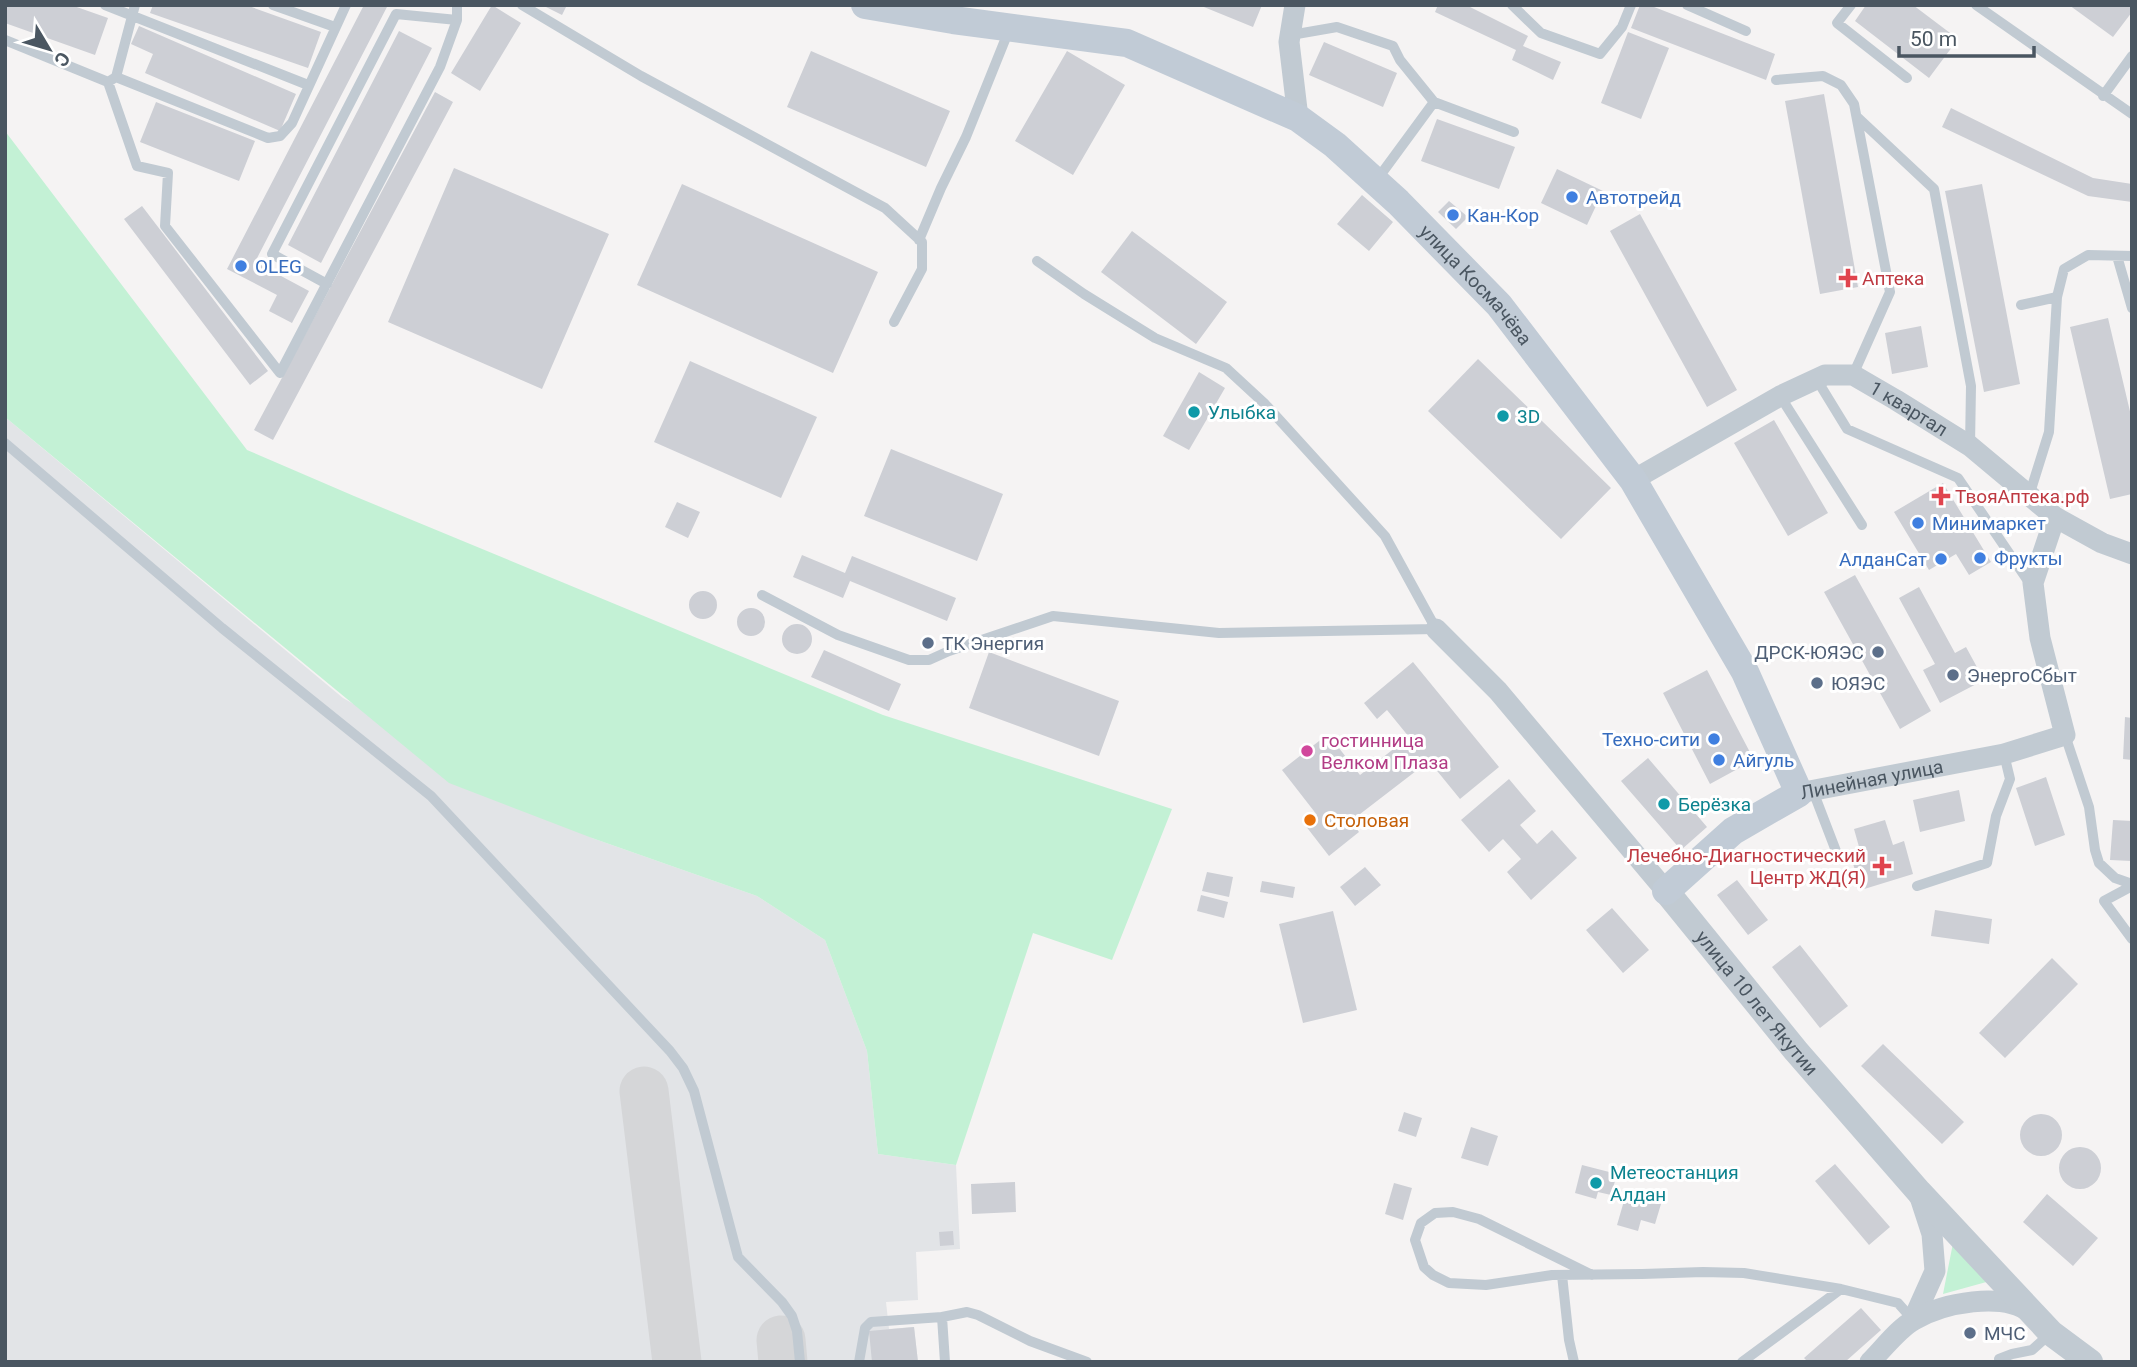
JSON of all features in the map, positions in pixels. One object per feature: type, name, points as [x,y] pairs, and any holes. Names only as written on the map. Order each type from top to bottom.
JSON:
[{"type":"main road","name":"улица Космачёва","points":[[865,5],[949,13],[1010,27],[1126,43],[1298,118],[1335,145],[1398,202],[1499,305],[1633,480],[1745,672],[1806,792]]},
{"type":"main road","name":"Линейная улица","points":[[1666,891],[1733,831],[1806,792]]},
{"type":"street","points":[[1294,5],[1289,42],[1298,118]]},
{"type":"street","name":"1 квартал","points":[[1633,480],[1780,396],[1825,375],[1853,375],[1970,446],[2055,517],[2102,544],[2132,554]]},
{"type":"street","points":[[2055,517],[2033,583],[2040,638],[2065,735]]},
{"type":"street","name":"улица 10 лет Якутии","points":[[1436,629],[1498,691],[1796,1051],[1919,1192],[2046,1327],[2090,1362]]},
{"type":"street","name":"Линейная улица","points":[[1806,792],[2004,754],[2065,735]]},
{"type":"street","points":[[1913,1320],[1935,1271],[1932,1234],[1919,1192]]},
{"type":"street","points":[[1870,1362],[1913,1320],[1948,1305],[1984,1300],[2024,1307],[2046,1327]]},
{"type":"lane","points":[[105,5],[134,10],[308,85]]},
{"type":"lane","points":[[273,5],[335,27]]},
{"type":"lane","points":[[5,40],[268,138],[280,136],[292,122],[346,5]]},
{"type":"lane","points":[[134,10],[112,79],[137,166],[168,173],[165,226],[280,373],[440,68],[457,20],[457,5]]},
{"type":"lane","points":[[522,5],[641,76],[885,208],[922,242],[922,270],[894,322]]},
{"type":"lane","points":[[1512,5],[1541,33],[1600,54],[1622,27],[1631,5]]},
{"type":"lane","points":[[1687,5],[1746,31]]},
{"type":"lane","points":[[1851,5],[1837,23],[1907,78]]},
{"type":"lane","points":[[1976,5],[2132,114]]},
{"type":"lane","points":[[327,284],[272,254],[396,14],[457,20]]},
{"type":"lane","points":[[919,240],[940,188],[966,137],[1010,27]]},
{"type":"lane","points":[[1291,35],[1337,27],[1393,46],[1400,60],[1434,102],[1514,132]]},
{"type":"lane","points":[[2103,96],[2132,56]]},
{"type":"lane","points":[[1776,80],[1823,76],[1841,85],[1854,104],[1889,292],[1853,375]]},
{"type":"lane","points":[[1376,181],[1434,102]]},
{"type":"lane","points":[[1857,117],[1934,189],[1971,386],[1970,446]]},
{"type":"lane","points":[[2029,496],[2049,432],[2057,297],[2064,270],[2088,255],[2132,256]]},
{"type":"lane","points":[[2117,256],[2132,308]]},
{"type":"lane","points":[[762,595],[838,635],[909,660],[929,660],[1053,616],[1219,632],[1436,629],[1385,536],[1265,404],[1226,368],[1155,338],[1037,261]]},
{"type":"lane","points":[[2021,305],[2057,297]]},
{"type":"lane","points":[[1817,380],[1847,429],[1958,478],[2028,581],[2033,583]]},
{"type":"lane","points":[[1780,396],[1862,524]]},
{"type":"lane","points":[[5,443],[222,628],[431,796],[670,1051],[683,1068],[694,1091],[738,1257],[792,1316],[797,1331],[800,1362]]},
{"type":"lane","points":[[2065,735],[2089,807],[2099,863],[2115,878],[2132,885]]},
{"type":"lane","points":[[1917,886],[1987,863],[1996,816],[2010,779],[2004,754]]},
{"type":"lane","points":[[1806,792],[1836,851]]},
{"type":"lane","points":[[2132,885],[2104,901],[2132,939]]},
{"type":"lane","points":[[1592,1275],[1479,1219],[1453,1212],[1435,1213],[1421,1223],[1415,1240],[1424,1267],[1449,1283],[1486,1285],[1562,1275],[1592,1275],[1744,1273],[1841,1289],[1898,1303],[1913,1320]]},
{"type":"lane","points":[[1562,1275],[1574,1362]]},
{"type":"lane","points":[[1742,1362],[1841,1289]]},
{"type":"lane","points":[[859,1362],[865,1328],[871,1322],[942,1317],[967,1312],[1030,1341],[1087,1362]]},
{"type":"lane","points":[[942,1317],[945,1362]]},
{"type":"lane","points":[[1999,1359],[2012,1353],[2032,1350],[2046,1327]]},
{"type":"shaded area","points":[[5,417],[343,698],[592,838],[757,896],[825,940],[867,1051],[878,1154],[956,1165],[960,1249],[916,1252],[918,1300],[886,1302],[889,1329],[914,1327],[918,1362],[5,1362]]},
{"type":"green space","points":[[5,131],[247,450],[883,715],[1172,809],[1112,960],[1033,933],[956,1165],[878,1154],[867,1051],[825,940],[757,896],[592,838],[449,783],[5,417]]},
{"type":"green space","points":[[1953,1243],[1990,1281],[1943,1294]]},
{"type":"building","points":[[5,5],[71,5],[108,18],[95,55],[5,23]]},
{"type":"building","points":[[153,5],[246,5],[321,32],[308,68],[150,13]]},
{"type":"building","points":[[364,5],[388,5],[255,262],[309,291],[292,323],[269,311],[277,295],[227,269]]},
{"type":"building","points":[[492,5],[521,23],[480,91],[451,73]]},
{"type":"building","points":[[542,5],[567,5],[562,15]]},
{"type":"building","points":[[1199,5],[1262,5],[1253,27]]},
{"type":"building","points":[[1438,5],[1466,5],[1528,36],[1523,46],[1561,62],[1553,80],[1512,60],[1516,50],[1435,12]]},
{"type":"building","points":[[1640,5],[1649,5],[1775,54],[1766,80],[1631,28]]},
{"type":"building","points":[[1866,5],[1913,5],[1958,39],[1929,78],[1855,21]]},
{"type":"building","points":[[2069,5],[2132,5],[2132,12],[2113,37]]},
{"type":"building","points":[[139,26],[296,94],[280,131],[145,73],[153,54],[131,44]]},
{"type":"building","points":[[399,31],[432,48],[321,263],[288,245]]},
{"type":"building","points":[[1628,32],[1669,48],[1641,119],[1601,103]]},
{"type":"building","points":[[1324,42],[1397,73],[1383,107],[1309,75]]},
{"type":"building","points":[[811,51],[950,111],[926,167],[787,107]]},
{"type":"building","points":[[1067,51],[1125,85],[1073,175],[1015,141]]},
{"type":"building","points":[[435,92],[453,102],[273,440],[254,430]]},
{"type":"building","points":[[1824,94],[1858,287],[1820,294],[1785,101]]},
{"type":"building","points":[[156,102],[255,141],[239,181],[140,142]]},
{"type":"building","points":[[1951,108],[2093,178],[2132,184],[2132,202],[2088,196],[1942,127]]},
{"type":"building","points":[[1437,119],[1515,147],[1499,189],[1421,161]]},
{"type":"building","points":[[454,168],[609,234],[542,389],[388,322]]},
{"type":"building","name":"Автотрейд","points":[[1557,169],[1603,191],[1587,225],[1541,203]]},
{"type":"building","points":[[682,184],[878,272],[833,373],[637,285]]},
{"type":"building","points":[[1982,184],[2020,384],[1984,392],[1945,191]]},
{"type":"building","points":[[1362,195],[1393,222],[1369,251],[1337,224]]},
{"type":"building","name":"Кан-Кор","points":[[1449,201],[1468,217],[1456,229],[1438,212]]},
{"type":"building","points":[[142,206],[268,371],[250,385],[124,219]]},
{"type":"building","points":[[1640,214],[1737,390],[1707,407],[1610,231]]},
{"type":"building","points":[[1132,231],[1227,302],[1196,344],[1101,272]]},
{"type":"building","points":[[2108,318],[2132,420],[2132,494],[2110,499],[2070,327]]},
{"type":"building","points":[[1921,326],[1928,367],[1892,374],[1885,333]]},
{"type":"building","points":[[1478,359],[1611,488],[1561,539],[1428,411]]},
{"type":"building","points":[[690,361],[817,417],[781,498],[654,442]]},
{"type":"building","name":"Улыбка","points":[[1199,372],[1225,388],[1189,450],[1163,436]]},
{"type":"building","points":[[1774,420],[1828,513],[1788,536],[1734,443]]},
{"type":"building","points":[[891,449],[1003,494],[977,561],[864,516]]},
{"type":"building","points":[[1943,483],[1991,562],[1969,575],[1956,554],[1929,570],[1894,512]]},
{"type":"building","points":[[677,502],[700,512],[688,538],[665,527]]},
{"type":"building","points":[[802,555],[845,573],[852,556],[956,598],[947,621],[850,581],[843,598],[793,577]]},
{"type":"building","points":[[1855,575],[1931,711],[1900,729],[1824,592]]},
{"type":"building","points":[[1919,587],[1955,653],[1966,647],[1984,680],[1940,703],[1923,670],[1935,664],[1899,598]]},
{"type":"building","points":[[703,591],[713,595],[717,605],[713,615],[703,619],[693,615],[689,605],[693,595]]},
{"type":"building","points":[[751,608],[761,612],[765,622],[761,632],[751,636],[741,632],[737,622],[741,612]]},
{"type":"building","points":[[797,624],[807,629],[812,639],[807,649],[797,654],[787,649],[782,639],[787,629]]},
{"type":"building","points":[[824,650],[901,684],[889,711],[811,677]]},
{"type":"building","points":[[989,652],[1119,701],[1099,756],[969,708]]},
{"type":"building","points":[[1413,662],[1499,767],[1460,799],[1429,761],[1351,821],[1359,832],[1329,856],[1305,825],[1317,815],[1282,770],[1328,734],[1360,775],[1409,737],[1387,710],[1377,719],[1364,703]]},
{"type":"building","points":[[1707,670],[1754,760],[1710,784],[1663,693]]},
{"type":"building","points":[[2125,717],[2132,718],[2132,760],[2123,759]]},
{"type":"building","name":"Берёзка","points":[[1648,758],[1707,827],[1681,850],[1621,781]]},
{"type":"building","points":[[2046,777],[2065,835],[2035,846],[2016,788]]},
{"type":"building","points":[[1509,779],[1536,811],[1520,825],[1537,844],[1552,830],[1577,858],[1531,900],[1507,872],[1521,859],[1503,839],[1489,852],[1461,820]]},
{"type":"building","points":[[1959,790],[1965,821],[1920,832],[1913,800]]},
{"type":"building","name":"Лечебно-Диагностический Центр ЖД(Я)","points":[[1885,820],[1893,845],[1904,841],[1913,874],[1861,890],[1851,857],[1861,854],[1854,829]]},
{"type":"building","points":[[2113,820],[2132,821],[2132,861],[2110,860]]},
{"type":"building","points":[[1365,867],[1381,885],[1355,906],[1340,887]]},
{"type":"building","points":[[1207,872],[1233,877],[1229,897],[1202,891]]},
{"type":"building","points":[[1737,880],[1768,920],[1748,935],[1717,895]]},
{"type":"building","points":[[1262,881],[1295,887],[1293,898],[1260,892]]},
{"type":"building","points":[[1201,895],[1228,902],[1224,918],[1197,911]]},
{"type":"building","points":[[1612,908],[1649,950],[1623,973],[1586,930]]},
{"type":"building","points":[[1935,910],[1992,919],[1989,944],[1931,936]]},
{"type":"building","points":[[1333,911],[1357,1010],[1303,1023],[1279,924]]},
{"type":"building","points":[[1800,945],[1848,1006],[1820,1028],[1772,967]]},
{"type":"building","points":[[2052,958],[2078,984],[2005,1058],[1979,1033]]},
{"type":"building","points":[[1883,1044],[1964,1122],[1942,1144],[1861,1066]]},
{"type":"building","points":[[1404,1112],[1422,1118],[1416,1137],[1398,1131]]},
{"type":"building","points":[[2041,1114],[2056,1120],[2062,1135],[2056,1150],[2041,1156],[2026,1150],[2020,1135],[2026,1120]]},
{"type":"building","points":[[1471,1127],[1498,1136],[1488,1166],[1461,1158]]},
{"type":"building","points":[[2080,1147],[2095,1153],[2101,1168],[2095,1183],[2080,1189],[2065,1183],[2059,1168],[2065,1153]]},
{"type":"building","points":[[1835,1164],[1890,1227],[1869,1245],[1815,1181]]},
{"type":"building","name":"Метеостанция Алдан","points":[[1582,1165],[1617,1174],[1611,1195],[1598,1192],[1596,1199],[1575,1193]]},
{"type":"building","points":[[1015,1182],[1016,1212],[972,1214],[971,1184]]},
{"type":"building","points":[[1394,1183],[1412,1188],[1403,1220],[1385,1214]]},
{"type":"building","points":[[1626,1194],[1661,1204],[1655,1224],[1641,1220],[1638,1231],[1617,1225]]},
{"type":"building","points":[[2047,1194],[2098,1238],[2073,1266],[2023,1222]]},
{"type":"building","points":[[953,1231],[954,1245],[940,1246],[939,1232]]},
{"type":"building","points":[[1861,1308],[1881,1330],[1845,1362],[1808,1362],[1804,1358]]},
{"type":"building","points":[[914,1327],[918,1362],[872,1362],[869,1331]]},
{"type":"taxiway","points":[[644,1091],[677,1362]]},
{"type":"taxiway","points":[[781,1340],[783,1362]]},
{"type":"place","name":"Автотрейд","points":[[1572,197]]},
{"type":"place","name":"Кан-Кор","points":[[1453,215]]},
{"type":"place","name":"OLEG","points":[[241,266]]},
{"type":"place","name":"Аптека","points":[[1848,278]]},
{"type":"place","name":"Улыбка","points":[[1194,412]]},
{"type":"place","name":"3D","points":[[1503,416]]},
{"type":"place","name":"ТвояАптека.рф","points":[[1941,496]]},
{"type":"place","name":"Минимаркет","points":[[1918,523]]},
{"type":"place","name":"Фрукты","points":[[1980,558]]},
{"type":"place","name":"АлданСат","points":[[1941,559]]},
{"type":"place","name":"ТК Энергия","points":[[928,643]]},
{"type":"place","name":"ДРСК-ЮЯЭС","points":[[1878,652]]},
{"type":"place","name":"ЭнергоСбыт","points":[[1953,675]]},
{"type":"place","name":"ЮЯЭС","points":[[1817,683]]},
{"type":"place","name":"Техно-сити","points":[[1714,739]]},
{"type":"place","name":"гостинница Велком Плаза","points":[[1307,751]]},
{"type":"place","name":"Айгуль","points":[[1719,760]]},
{"type":"place","name":"Берёзка","points":[[1664,804]]},
{"type":"place","name":"Столовая","points":[[1310,820]]},
{"type":"place","name":"Лечебно-Диагностический Центр ЖД(Я)","points":[[1882,866]]},
{"type":"place","name":"Метеостанция Алдан","points":[[1596,1183]]},
{"type":"place","name":"МЧС","points":[[1970,1333]]}]
